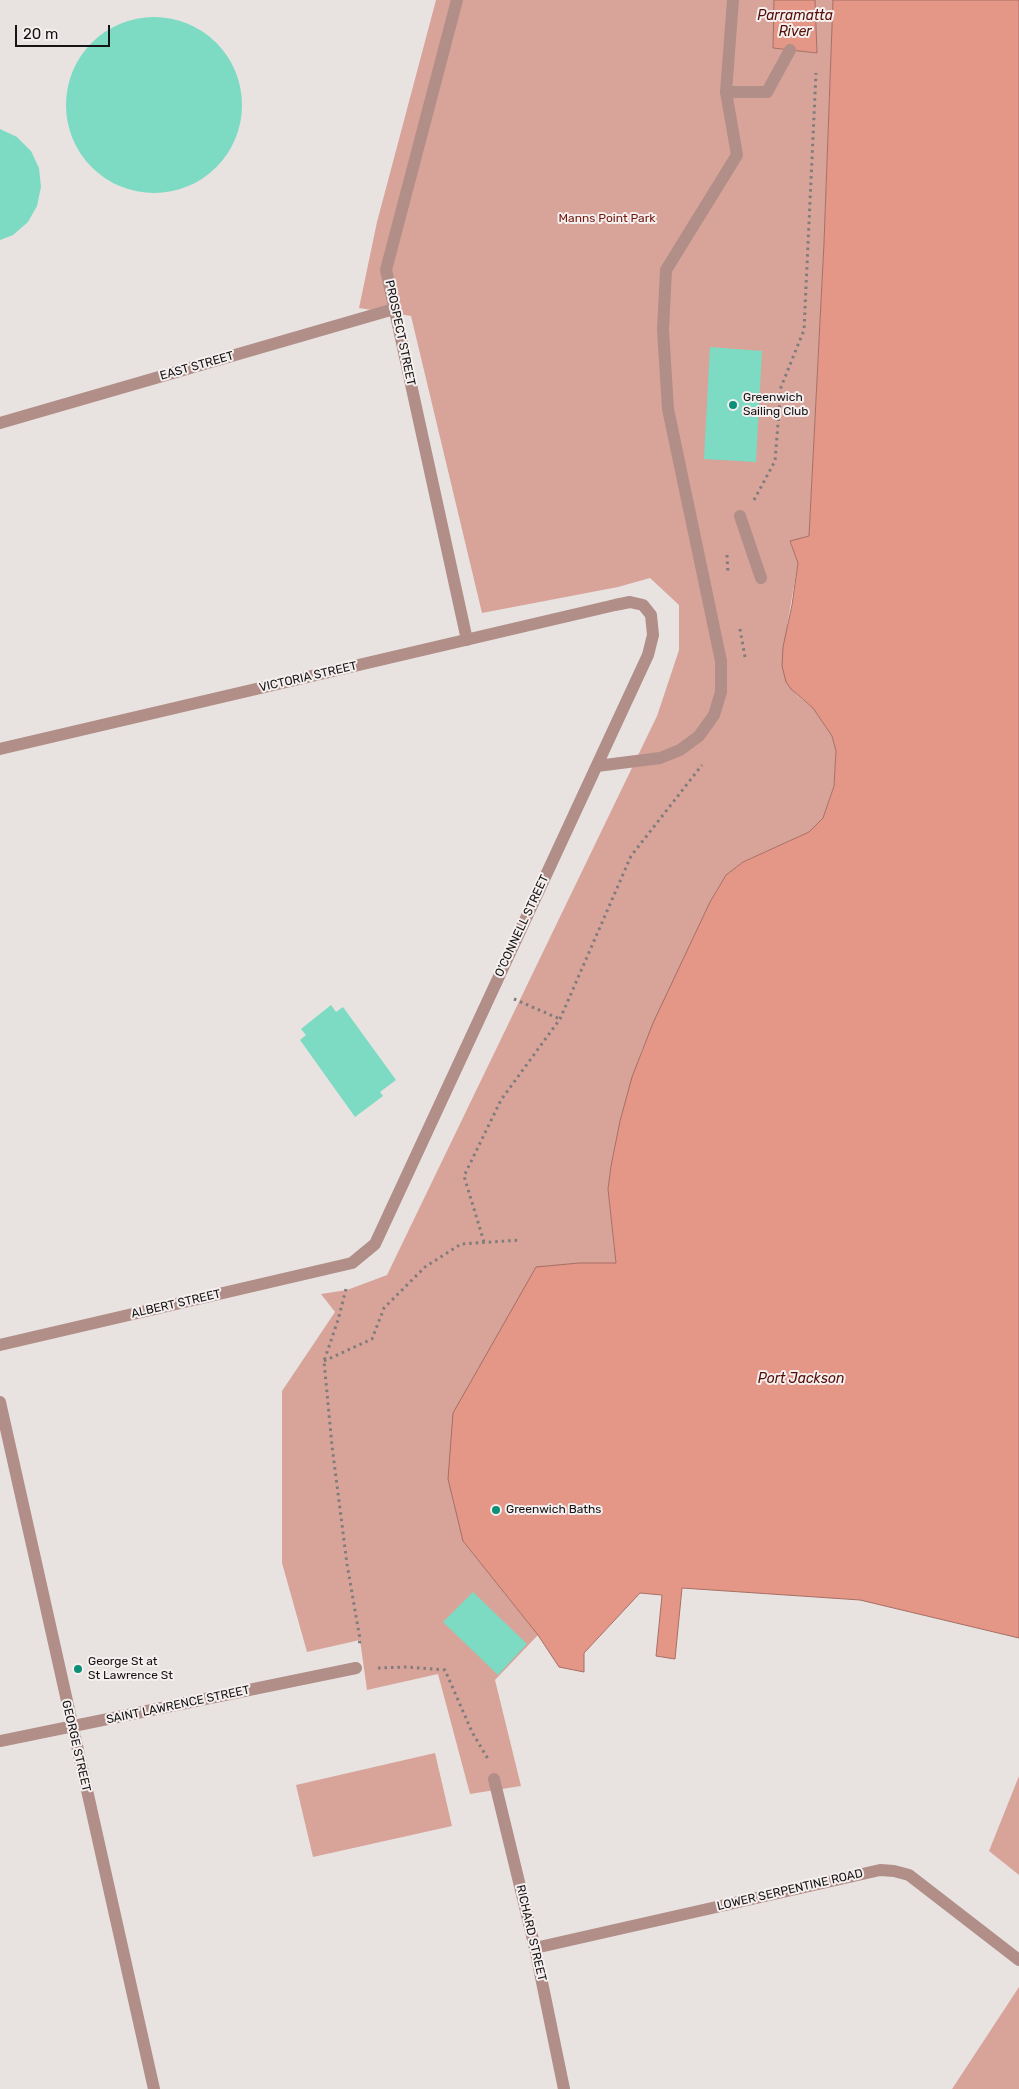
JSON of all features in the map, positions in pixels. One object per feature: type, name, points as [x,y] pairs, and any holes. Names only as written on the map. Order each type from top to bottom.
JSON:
[{"type":"street","name":"PROSPECT STREET","points":[[457,0],[386,270],[468,640]]},
{"type":"street","points":[[597,766],[660,758],[680,750],[699,736],[714,715],[721,692],[722,662],[668,409],[664,330],[666,270],[737,155],[726,92],[733,0]]},
{"type":"street","points":[[726,92],[767,92],[790,50]]},
{"type":"street","name":"EAST STREET","points":[[0,423],[394,309]]},
{"type":"street","points":[[740,516],[761,578]]},
{"type":"street","name":"O'CONNELL STREET","points":[[352,1263],[375,1244],[648,655],[653,635],[651,615],[643,605],[630,602],[615,605]]},
{"type":"street","name":"VICTORIA STREET","points":[[0,749],[615,605]]},
{"type":"street","name":"ALBERT STREET","points":[[0,1345],[352,1263]]},
{"type":"street","name":"GEORGE STREET","points":[[0,1402],[154,2089]]},
{"type":"street","name":"SAINT LAWRENCE STREET","points":[[0,1741],[356,1668]]},
{"type":"street","name":"RICHARD STREET","points":[[494,1779],[535,1948],[564,2089]]},
{"type":"street","name":"LOWER SERPENTINE ROAD","points":[[535,1948],[880,1870],[909,1875],[1019,1960]]},
{"type":"path","points":[[781,387],[804,330],[816,73]]},
{"type":"path","points":[[484,1242],[464,1176],[501,1100],[560,1019],[631,856],[704,762]]},
{"type":"path","points":[[519,1001],[560,1019]]},
{"type":"path","points":[[324,1361],[372,1339],[384,1308],[425,1267],[461,1244],[521,1240]]},
{"type":"path","points":[[352,1263],[338,1320],[324,1361],[332,1446],[347,1564],[360,1639],[356,1668],[407,1667],[445,1670],[472,1732],[490,1762],[494,1779]]},
{"type":"green space","name":"Manns Point Park","points":[[436,0],[774,0],[773,48],[817,53],[815,0],[833,0],[824,243],[809,536],[790,542],[798,563],[787,626],[786,682],[798,696],[813,708],[832,736],[836,751],[834,785],[823,818],[809,832],[743,862],[726,875],[710,902],[642,1050],[620,1121],[608,1189],[616,1264],[579,1263],[463,1541],[538,1635],[495,1680],[521,1786],[470,1794],[438,1674],[367,1690],[360,1640],[307,1652],[282,1563],[282,1391],[335,1312],[321,1294],[347,1290],[387,1275],[657,716],[679,650],[679,605],[650,578],[618,587],[482,613],[411,316],[359,308],[377,222]]},
{"type":"green space","points":[[435,1753],[452,1826],[313,1857],[296,1785]]},
{"type":"green space","points":[[1019,1776],[1019,1875],[989,1851]]},
{"type":"green space","points":[[1019,1987],[1019,2089],[952,2089]]},
{"type":"water","name":"Parramatta River","points":[[774,0],[815,0],[817,53],[773,48]]},
{"type":"water","name":"Port Jackson","points":[[833,0],[1019,0],[1019,1638],[860,1600],[682,1588],[675,1659],[656,1656],[662,1595],[640,1593],[584,1653],[584,1672],[559,1667],[538,1635],[463,1541],[448,1479],[453,1413],[536,1267],[579,1263],[616,1263],[608,1189],[611,1166],[620,1121],[632,1077],[653,1023],[710,902],[726,875],[743,862],[809,832],[823,818],[834,786],[836,751],[832,736],[813,708],[791,689],[786,682],[782,666],[783,647],[798,563],[790,541],[809,536],[824,243]]},
{"type":"building","points":[[145,17],[163,17],[180,20],[196,27],[222,49],[232,63],[239,79],[242,105],[241,122],[236,139],[222,161],[210,173],[196,183],[180,190],[163,193],[145,193],[128,190],[112,183],[86,161],[76,147],[69,131],[66,114],[66,96],[69,79],[76,63],[98,37],[112,27],[128,20]]},
{"type":"building","points":[[0,129],[17,137],[31,151],[39,168],[41,187],[37,206],[28,222],[13,235],[0,240]]},
{"type":"building","name":"Greenwich Sailing Club","points":[[710,347],[762,351],[756,462],[704,459]]},
{"type":"building","points":[[331,1005],[336,1012],[343,1007],[396,1080],[380,1092],[383,1096],[355,1117],[300,1040],[306,1035],[301,1029]]},
{"type":"building","points":[[473,1592],[527,1644],[498,1675],[443,1622]]},
{"type":"place","name":"Greenwich Sailing Club","points":[[733,405]]},
{"type":"place","name":"Greenwich Baths","points":[[496,1510]]},
{"type":"place","name":"George St at St Lawrence St","points":[[78,1669]]}]
